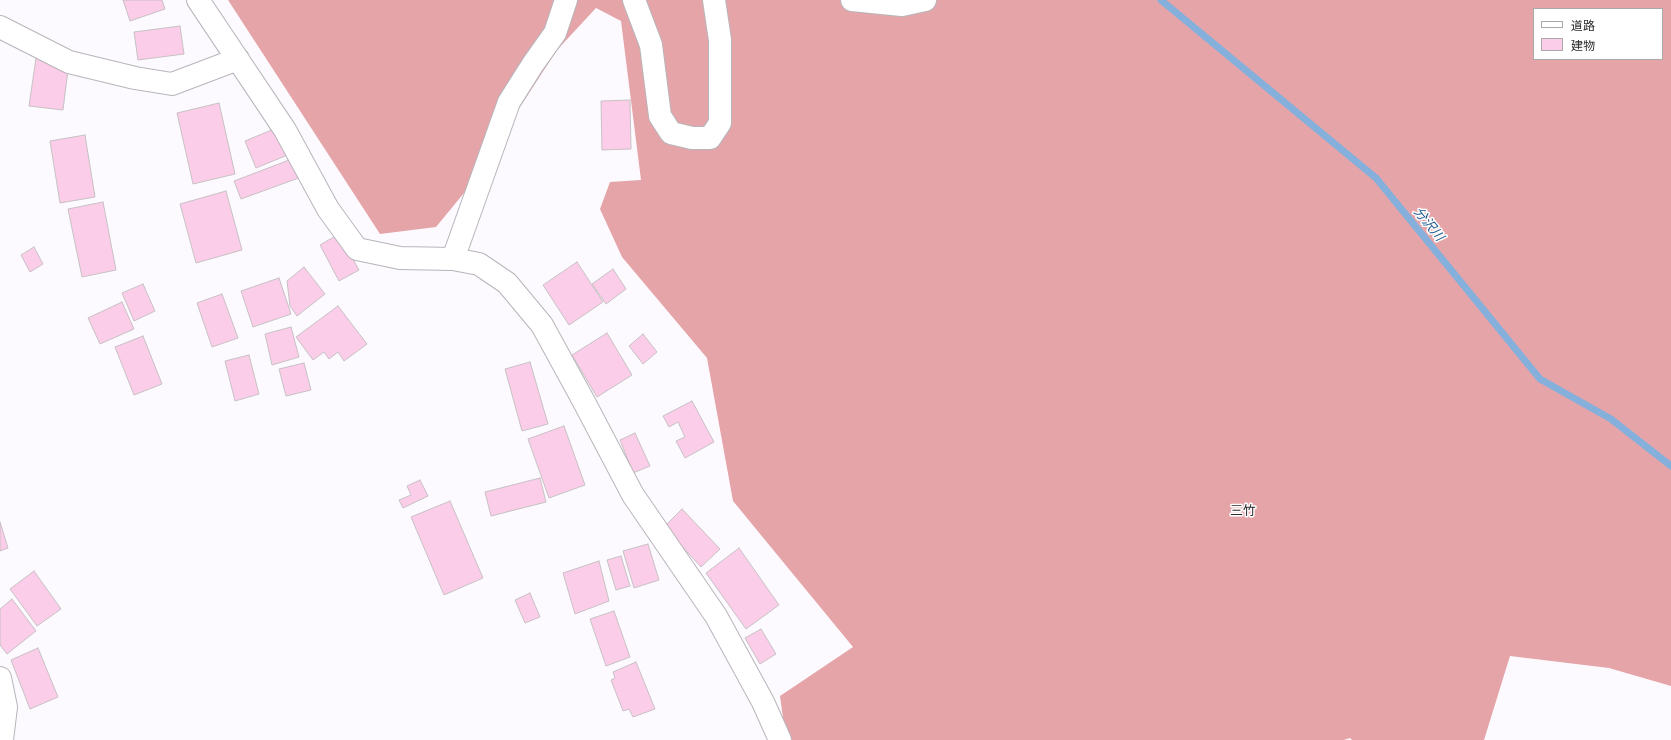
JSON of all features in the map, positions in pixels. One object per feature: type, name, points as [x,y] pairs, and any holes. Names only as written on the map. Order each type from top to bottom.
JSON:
[{"type":"street","points":[[198,0],[285,130],[328,209],[357,249],[400,258],[453,259],[479,264],[507,283],[542,325],[633,495],[716,616],[763,702],[780,740]]},
{"type":"street","points":[[453,259],[509,102],[555,33],[566,0]]},
{"type":"street","points":[[634,0],[651,45],[660,116],[672,133],[692,138],[710,138],[720,123],[720,40],[714,0]]},
{"type":"street","points":[[852,0],[902,5],[925,0]]},
{"type":"street","points":[[0,27],[69,62],[135,78],[172,84],[238,59]]},
{"type":"street","points":[[0,678],[6,707],[2,740]]},
{"type":"shaded area","points":[[228,0],[1671,0],[1671,686],[1609,668],[1510,656],[1484,740],[1352,740],[1350,738],[1344,740],[786,740],[780,696],[853,647],[733,501],[707,358],[622,257],[600,209],[610,182],[641,180],[621,21],[596,8],[557,50],[464,193],[436,227],[380,234]]},
{"type":"building","points":[[123,0],[162,0],[165,9],[130,21]]},
{"type":"building","points":[[180,26],[184,54],[138,60],[134,32]]},
{"type":"building","points":[[36,58],[69,62],[63,110],[29,106]]},
{"type":"building","points":[[630,100],[631,149],[602,150],[601,101]]},
{"type":"building","points":[[219,103],[235,174],[193,184],[177,113]]},
{"type":"building","points":[[279,127],[290,154],[256,168],[245,141]]},
{"type":"building","points":[[85,135],[95,197],[60,203],[50,141]]},
{"type":"building","points":[[297,157],[304,176],[241,199],[234,181]]},
{"type":"building","points":[[226,191],[242,250],[196,263],[180,204]]},
{"type":"building","points":[[103,202],[116,270],[82,277],[68,209]]},
{"type":"building","points":[[339,234],[359,270],[339,281],[320,245]]},
{"type":"building","points":[[34,247],[43,264],[30,272],[21,255]]},
{"type":"building","points":[[577,262],[603,302],[569,325],[543,285]]},
{"type":"building","points":[[304,267],[325,294],[297,316],[290,306],[287,281]]},
{"type":"building","points":[[613,269],[626,289],[606,304],[592,284]]},
{"type":"building","points":[[279,278],[291,314],[253,327],[241,291]]},
{"type":"building","points":[[143,284],[155,311],[134,321],[122,293]]},
{"type":"building","points":[[222,294],[238,338],[212,347],[197,303]]},
{"type":"building","points":[[122,302],[134,329],[100,344],[88,318]]},
{"type":"building","points":[[338,306],[367,344],[344,361],[338,352],[329,359],[324,352],[313,360],[296,337]]},
{"type":"building","points":[[291,327],[299,357],[272,365],[265,334]]},
{"type":"building","points":[[607,333],[632,375],[597,397],[572,355]]},
{"type":"building","points":[[643,334],[657,352],[643,364],[629,346]]},
{"type":"building","points":[[143,336],[162,384],[134,395],[115,347]]},
{"type":"building","points":[[249,355],[259,394],[235,401],[225,361]]},
{"type":"building","points":[[530,362],[548,424],[522,431],[505,369]]},
{"type":"building","points":[[304,363],[311,390],[286,396],[279,369]]},
{"type":"building","points":[[692,401],[714,442],[685,458],[676,441],[685,437],[678,422],[669,427],[663,416]]},
{"type":"building","points":[[564,426],[585,485],[549,498],[528,439]]},
{"type":"building","points":[[635,433],[650,466],[633,473],[620,440]]},
{"type":"building","points":[[540,478],[546,502],[491,516],[485,492]]},
{"type":"building","points":[[420,480],[428,496],[403,508],[399,500],[411,495],[407,486]]},
{"type":"building","points":[[450,501],[483,578],[444,595],[411,517]]},
{"type":"building","points":[[682,509],[720,549],[701,567],[664,527]]},
{"type":"building","points":[[0,522],[8,548],[0,551]]},
{"type":"building","points":[[648,544],[659,580],[634,588],[623,551]]},
{"type":"building","points":[[739,548],[779,605],[746,629],[706,573]]},
{"type":"building","points":[[621,556],[630,586],[616,590],[607,560]]},
{"type":"building","points":[[599,561],[609,601],[575,614],[563,573]]},
{"type":"building","points":[[34,571],[61,609],[37,626],[10,589]]},
{"type":"building","points":[[530,593],[540,617],[525,623],[515,600]]},
{"type":"building","points":[[12,599],[36,631],[7,654],[0,645],[0,609]]},
{"type":"building","points":[[614,611],[630,657],[606,666],[590,619]]},
{"type":"building","points":[[761,629],[776,654],[760,664],[745,638]]},
{"type":"building","points":[[38,648],[58,697],[30,709],[11,660]]},
{"type":"building","points":[[636,662],[655,709],[633,717],[629,709],[623,711],[611,680],[615,678],[613,672]]},
{"type":"waterway","name":"分沢川","points":[[1161,0],[1376,178],[1540,379],[1611,419],[1671,466]]},
{"type":"district","name":"三竹","points":[[1243,511]]}]
